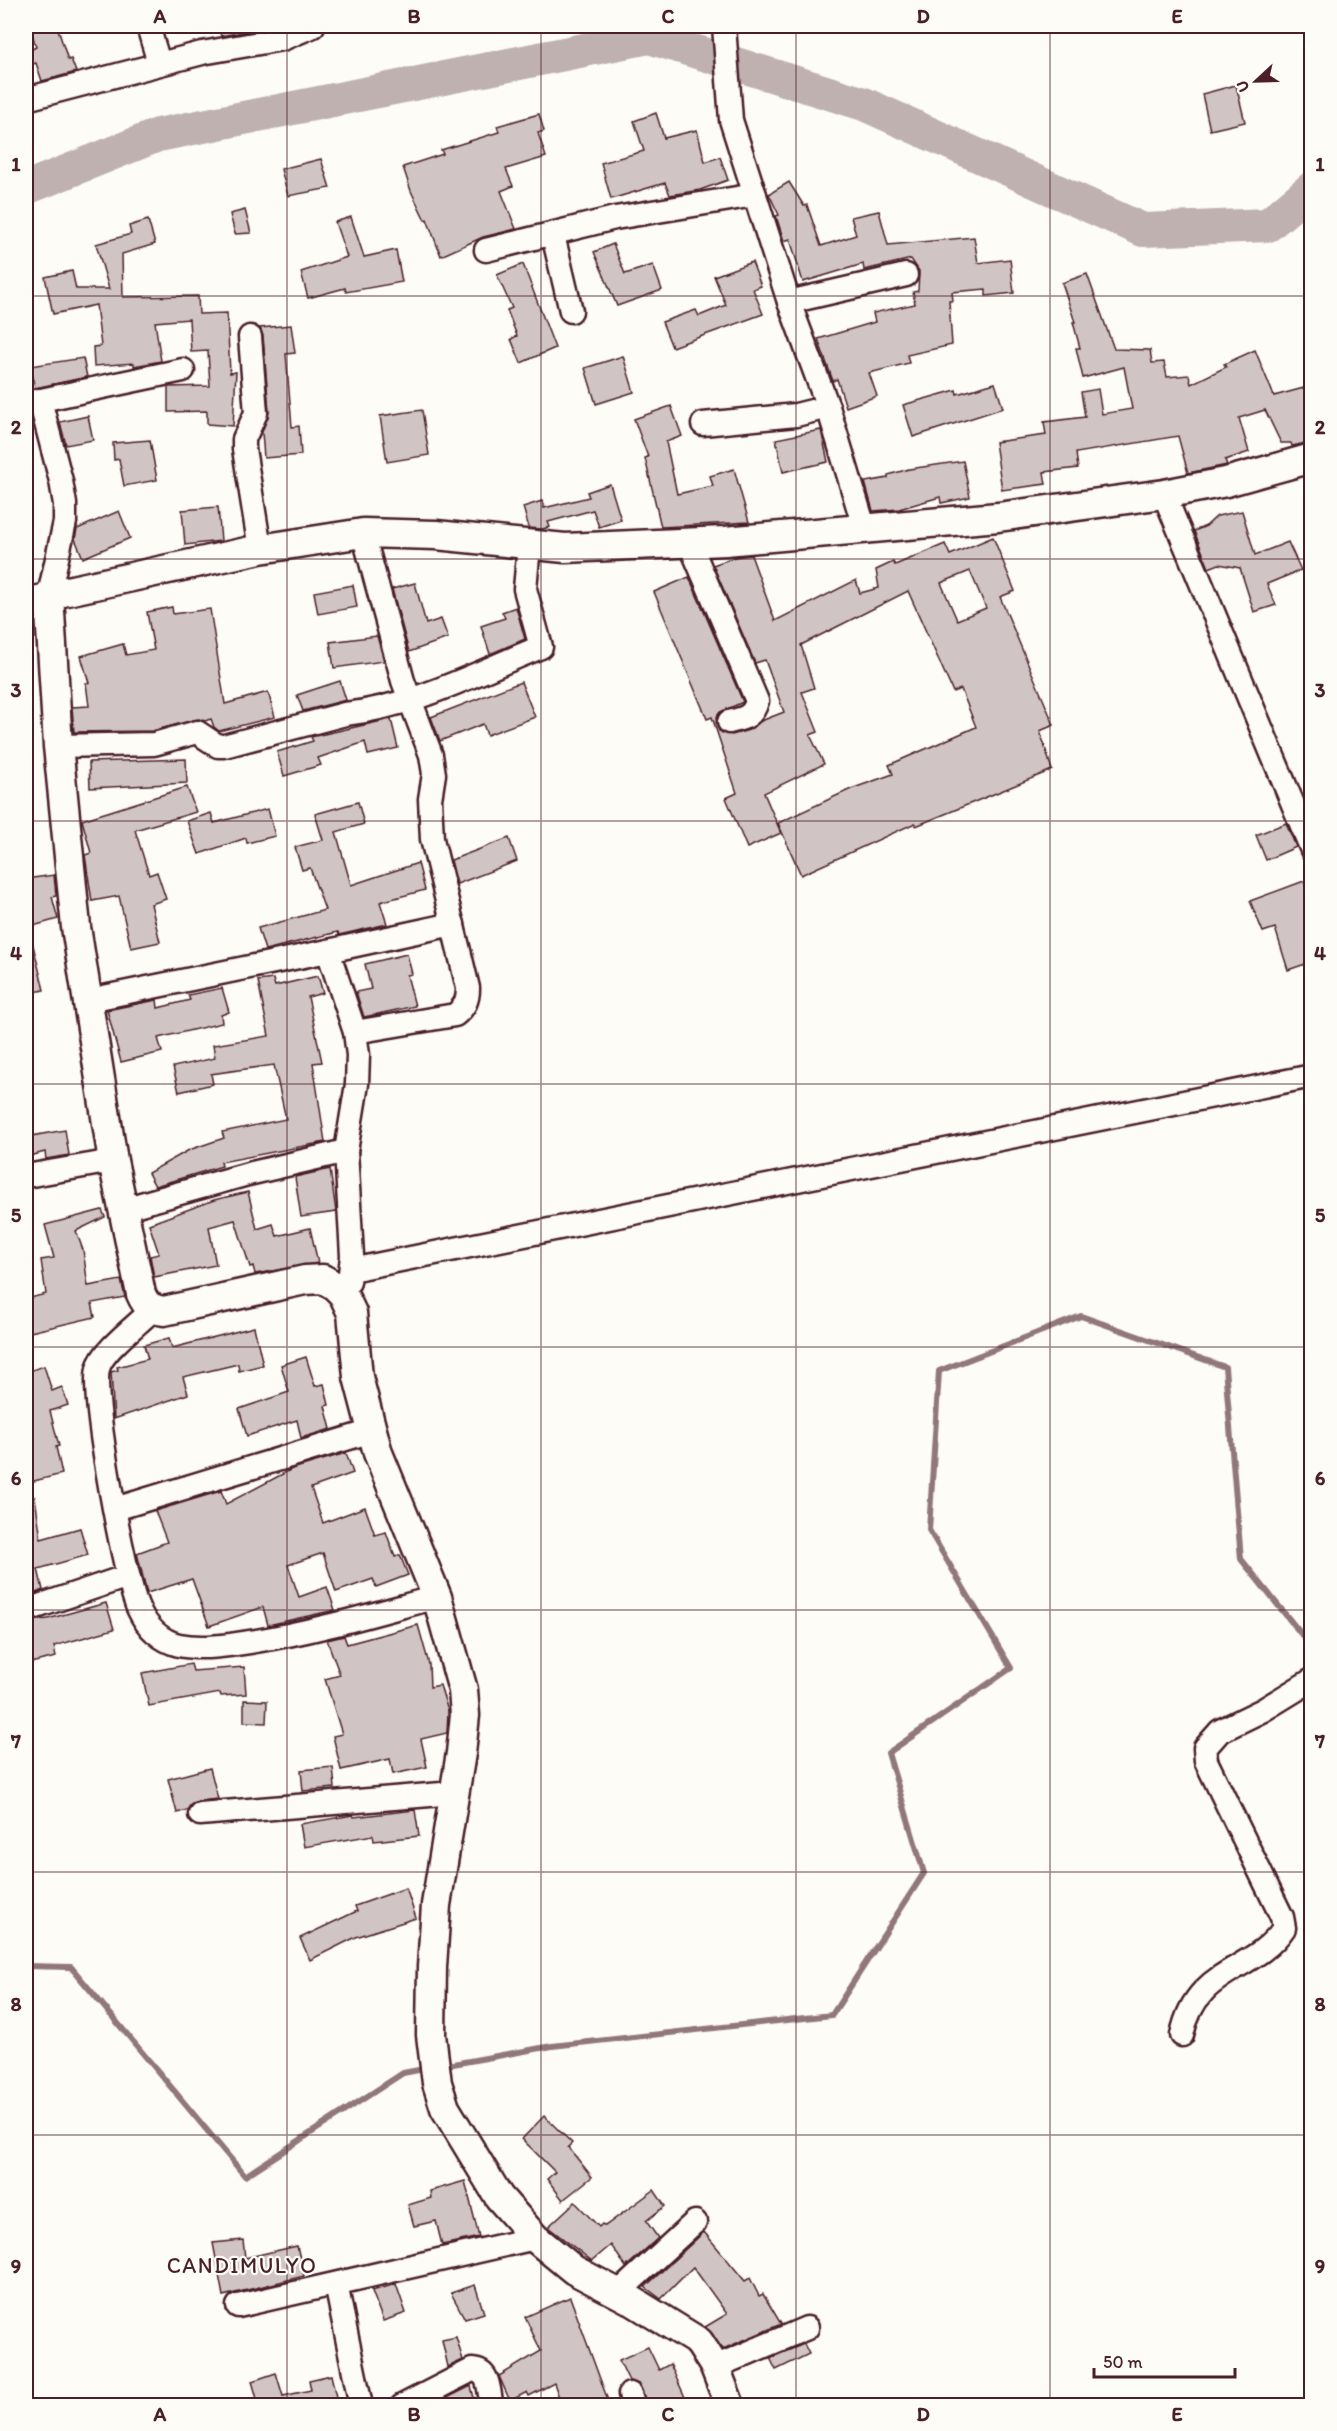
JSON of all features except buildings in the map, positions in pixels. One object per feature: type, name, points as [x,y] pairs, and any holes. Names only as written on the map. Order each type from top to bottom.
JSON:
[{"type":"street","points":[[148,26],[159,63]]},
{"type":"street","points":[[26,99],[159,63],[282,39],[313,26]]},
{"type":"street","points":[[724,26],[731,120],[789,302],[828,406],[864,527]]},
{"type":"street","points":[[486,250],[615,218],[754,195]]},
{"type":"street","points":[[553,235],[571,312]]},
{"type":"street","points":[[789,302],[906,275]]},
{"type":"street","points":[[250,337],[256,413],[244,439],[244,449],[260,549]]},
{"type":"street","points":[[183,369],[33,402],[61,481],[64,504],[65,522],[37,597],[58,746],[76,927],[113,1161],[136,1281],[146,1304],[153,1310],[173,1311],[305,1280],[322,1279],[347,1282],[1311,1076]]},
{"type":"street","points":[[703,424],[796,415],[828,406]]},
{"type":"street","points":[[37,597],[260,549],[363,533],[436,535],[565,548],[690,543],[998,517],[1164,494],[1226,482],[1311,458]]},
{"type":"street","points":[[1164,494],[1311,850]]},
{"type":"street","points":[[355,1032],[455,1015],[464,1008],[468,988],[432,839],[430,799],[434,774],[431,755],[411,701],[363,533]]},
{"type":"street","points":[[690,543],[757,701],[754,711],[748,716],[729,722]]},
{"type":"street","points":[[58,746],[154,744],[197,732],[214,744],[224,746],[345,714],[359,714],[411,701],[449,688],[506,660],[541,647],[525,589],[529,545]]},
{"type":"street","points":[[88,1000],[453,924]]},
{"type":"street","points":[[328,951],[355,1032],[358,1055],[357,1084],[346,1151],[347,1282],[358,1377],[385,1471],[437,1597],[463,1690],[465,1715],[436,1905],[431,2035],[437,2083],[445,2108],[480,2170],[499,2197],[535,2238],[574,2270],[691,2336],[704,2349],[715,2367],[730,2406]]},
{"type":"street","points":[[123,1209],[248,1174],[346,1151]]},
{"type":"street","points":[[26,1176],[113,1161]]},
{"type":"street","points":[[153,1310],[106,1354],[98,1368],[97,1391],[128,1576],[138,1610],[161,1638],[178,1645],[209,1647],[300,1634],[437,1597]]},
{"type":"street","points":[[115,1509],[372,1431]]},
{"type":"street","points":[[33,1608],[128,1576]]},
{"type":"street","points":[[1182,2035],[1188,2014],[1202,1990],[1263,1949],[1277,1938],[1284,1928],[1282,1917],[1206,1761],[1204,1748],[1220,1731],[1263,1710],[1311,1680]]},
{"type":"street","points":[[200,1814],[454,1794]]},
{"type":"street","points":[[618,2294],[695,2222]]},
{"type":"street","points":[[238,2306],[535,2238]]},
{"type":"street","points":[[336,2284],[361,2406]]},
{"type":"street","points":[[715,2367],[807,2328]]},
{"type":"street","points":[[402,2406],[472,2370],[480,2370],[486,2375],[492,2406]]},
{"type":"waterway","points":[[26,188],[158,135],[649,37],[864,104],[1143,230],[1268,225],[1312,188]]},
{"type":"waterway","points":[[442,2066],[552,2046],[832,2015],[924,1873],[888,1753],[1011,1668],[929,1530],[939,1371],[1081,1316],[1225,1367],[1241,1559],[1310,1645]]},
{"type":"waterway","points":[[26,1966],[71,1967],[245,2176],[403,2073],[429,2068]]},
{"type":"district","name":"CANDIMULYO","points":[[242,2265]]}]
